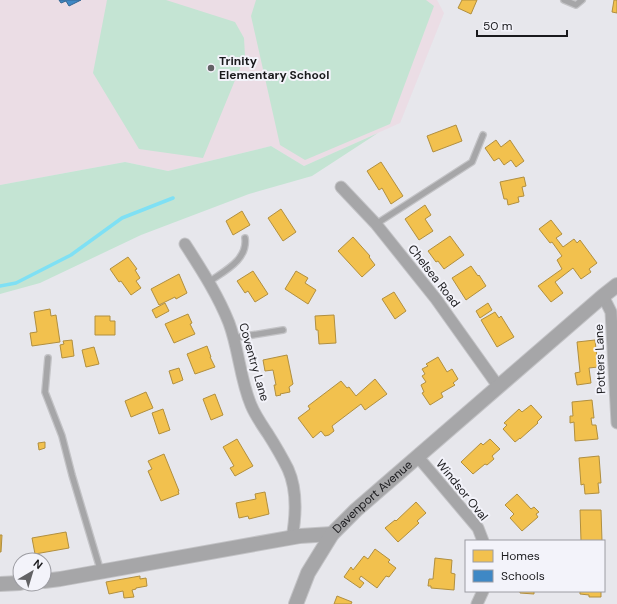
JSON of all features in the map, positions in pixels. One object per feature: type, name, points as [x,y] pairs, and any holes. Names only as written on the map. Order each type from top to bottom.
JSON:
[{"type":"street","name":"Chelsea Road","points":[[341,187],[376,224],[436,299],[498,386]]},
{"type":"street","name":"Coventry Lane","points":[[185,244],[209,282],[229,323],[251,406],[288,469],[293,484],[294,525],[292,538]]},
{"type":"street","name":"Davenport Avenue","points":[[52,580],[292,538],[332,534],[356,510],[498,386],[617,285]]},
{"type":"street","name":"Potters Lane","points":[[603,296],[611,312],[617,423]]},
{"type":"street","name":"Windsor Oval","points":[[418,457],[478,528],[483,540]]},
{"type":"street","points":[[296,604],[308,573],[332,534]]},
{"type":"street","points":[[0,584],[12,583]]},
{"type":"street","points":[[477,604],[483,592]]},
{"type":"lane","points":[[564,0],[576,4],[582,0]]},
{"type":"lane","points":[[376,224],[472,162],[483,135]]},
{"type":"lane","points":[[209,282],[239,259],[244,253],[245,238]]},
{"type":"lane","points":[[234,338],[283,330]]},
{"type":"lane","points":[[48,358],[45,392],[62,436],[72,476],[101,572]]},
{"type":"shaded area","name":"Trinity Elementary School","points":[[0,0],[437,0],[444,13],[400,123],[304,166],[271,146],[168,171],[125,162],[0,185]]},
{"type":"green space","points":[[107,0],[166,0],[235,22],[244,38],[245,56],[203,158],[139,149],[93,73]]},
{"type":"green space","points":[[256,0],[426,0],[434,6],[390,124],[305,160],[280,145],[251,16]]},
{"type":"green space","points":[[378,133],[312,176],[249,194],[141,235],[40,283],[0,294],[0,185],[125,162],[168,171],[271,146],[304,166]]},
{"type":"building: Homes","points":[[462,0],[477,0],[471,14],[458,8]]},
{"type":"building: Homes","points":[[614,0],[617,0],[617,13],[612,12]]},
{"type":"building: Homes","points":[[456,125],[462,141],[433,152],[427,136]]},
{"type":"building: Homes","points":[[496,140],[501,147],[510,140],[524,161],[516,167],[511,160],[504,165],[499,158],[494,161],[485,148]]},
{"type":"building: Homes","points":[[381,162],[403,196],[391,204],[382,188],[379,190],[367,171]]},
{"type":"building: Homes","points":[[524,177],[526,186],[522,187],[524,196],[518,197],[519,202],[508,205],[507,199],[504,199],[500,182]]},
{"type":"building: Homes","points":[[425,205],[431,215],[425,219],[433,231],[419,240],[405,219]]},
{"type":"building: Homes","points":[[281,209],[296,232],[283,241],[268,218]]},
{"type":"building: Homes","points":[[242,211],[250,225],[233,235],[226,221]]},
{"type":"building: Homes","points":[[551,220],[562,234],[556,238],[563,247],[574,239],[577,243],[580,240],[597,263],[589,269],[591,272],[581,279],[573,268],[555,282],[563,293],[551,302],[538,286],[562,269],[557,260],[562,256],[552,242],[550,243],[539,229]]},
{"type":"building: Homes","points":[[450,236],[464,255],[444,269],[438,261],[436,262],[428,251]]},
{"type":"building: Homes","points":[[353,237],[370,256],[369,257],[375,265],[362,277],[338,251]]},
{"type":"building: Homes","points":[[128,257],[137,269],[135,270],[140,278],[136,281],[141,288],[131,295],[110,269]]},
{"type":"building: Homes","points":[[471,266],[486,286],[466,300],[452,278]]},
{"type":"building: Homes","points":[[253,271],[268,294],[255,302],[248,291],[245,293],[237,281]]},
{"type":"building: Homes","points":[[296,271],[308,278],[305,283],[316,290],[308,304],[285,289]]},
{"type":"building: Homes","points":[[179,274],[187,293],[159,305],[151,289]]},
{"type":"building: Homes","points":[[394,292],[406,311],[395,319],[382,299]]},
{"type":"building: Homes","points":[[165,303],[169,311],[156,318],[152,310]]},
{"type":"building: Homes","points":[[488,303],[492,310],[480,318],[476,311]]},
{"type":"building: Homes","points":[[50,309],[51,316],[56,315],[60,342],[32,346],[30,333],[37,332],[34,312]]},
{"type":"building: Homes","points":[[495,312],[499,318],[501,316],[514,337],[497,347],[481,320]]},
{"type":"building: Homes","points":[[188,314],[192,323],[190,324],[195,334],[174,343],[165,324]]},
{"type":"building: Homes","points":[[334,315],[336,343],[319,344],[315,316]]},
{"type":"building: Homes","points":[[95,316],[110,316],[110,321],[115,321],[115,335],[95,335]]},
{"type":"building: Homes","points":[[72,340],[74,356],[62,358],[60,345],[64,344],[63,341]]},
{"type":"building: Homes","points":[[595,340],[598,367],[589,368],[591,383],[577,385],[575,373],[580,372],[577,342]]},
{"type":"building: Homes","points":[[207,346],[215,367],[195,374],[187,354]]},
{"type":"building: Homes","points":[[94,347],[99,364],[86,367],[82,350]]},
{"type":"building: Homes","points":[[287,355],[293,384],[289,387],[290,392],[276,396],[274,385],[276,385],[273,370],[265,371],[263,360]]},
{"type":"building: Homes","points":[[438,357],[447,372],[452,369],[458,379],[453,383],[455,385],[441,393],[443,397],[430,405],[422,393],[424,392],[421,385],[426,382],[422,376],[425,374],[422,369],[428,366],[426,364]]},
{"type":"building: Homes","points":[[179,368],[183,380],[173,384],[169,371]]},
{"type":"building: Homes","points":[[375,379],[387,394],[365,410],[361,404],[332,426],[334,431],[329,435],[325,436],[321,431],[313,438],[298,418],[310,409],[308,406],[341,381],[347,388],[349,387],[356,396]]},
{"type":"building: Homes","points":[[146,392],[153,408],[131,417],[125,401]]},
{"type":"building: Homes","points":[[215,394],[223,415],[211,420],[203,399]]},
{"type":"building: Homes","points":[[592,400],[594,418],[591,418],[592,425],[596,425],[598,439],[575,441],[574,422],[570,423],[570,416],[573,416],[572,402]]},
{"type":"building: Homes","points":[[531,405],[542,417],[537,422],[538,423],[515,442],[503,429],[507,425],[504,423],[519,409],[522,412]]},
{"type":"building: Homes","points":[[163,409],[170,430],[159,434],[152,413]]},
{"type":"building: Homes","points":[[237,439],[253,466],[235,476],[230,468],[234,466],[223,447]]},
{"type":"building: Homes","points":[[490,439],[500,449],[492,456],[494,459],[473,474],[461,462],[481,443],[483,445]]},
{"type":"building: Homes","points":[[45,442],[45,448],[39,450],[38,443]]},
{"type":"building: Homes","points":[[164,454],[179,494],[161,501],[148,471],[152,469],[148,461]]},
{"type":"building: Homes","points":[[599,456],[601,483],[598,483],[599,493],[585,494],[584,484],[581,485],[579,458]]},
{"type":"building: Homes","points":[[265,492],[269,514],[249,519],[248,516],[239,518],[236,503],[256,499],[255,494]]},
{"type":"building: Homes","points":[[517,494],[531,509],[534,507],[539,512],[536,514],[538,517],[522,531],[510,518],[514,514],[505,505]]},
{"type":"building: Homes","points":[[416,502],[426,513],[417,521],[419,523],[398,542],[385,528],[395,520],[396,521]]},
{"type":"building: Homes","points":[[580,510],[601,510],[602,540],[581,540]]},
{"type":"building: Homes","points":[[66,532],[69,548],[46,552],[35,552],[32,538]]},
{"type":"building: Homes","points":[[0,535],[2,535],[1,552],[0,552]]},
{"type":"building: Homes","points":[[375,549],[390,560],[388,562],[396,568],[389,577],[386,576],[377,588],[361,576],[359,579],[364,583],[360,588],[344,577],[351,567],[353,570],[364,556],[368,559]]},
{"type":"building: Homes","points":[[435,558],[452,560],[451,573],[455,574],[454,590],[431,588],[431,586],[428,586],[429,579],[433,579]]},
{"type":"building: Homes","points":[[140,576],[140,579],[146,578],[147,586],[132,590],[134,597],[124,598],[123,591],[109,594],[106,582]]},
{"type":"building: Homes","points":[[534,592],[534,594],[520,593]]},
{"type":"building: Homes","points":[[580,592],[601,592],[601,597],[589,597],[589,595],[580,594]]},
{"type":"building: Homes","points":[[337,596],[352,602],[351,604],[334,604]]},
{"type":"building: Schools","points":[[59,0],[81,0],[69,6],[66,1],[61,3]]},
{"type":"waterway","points":[[0,286],[16,283],[71,255],[122,218],[173,198]]},
{"type":"place","name":"Trinity Elementary School","points":[[211,68]]}]
